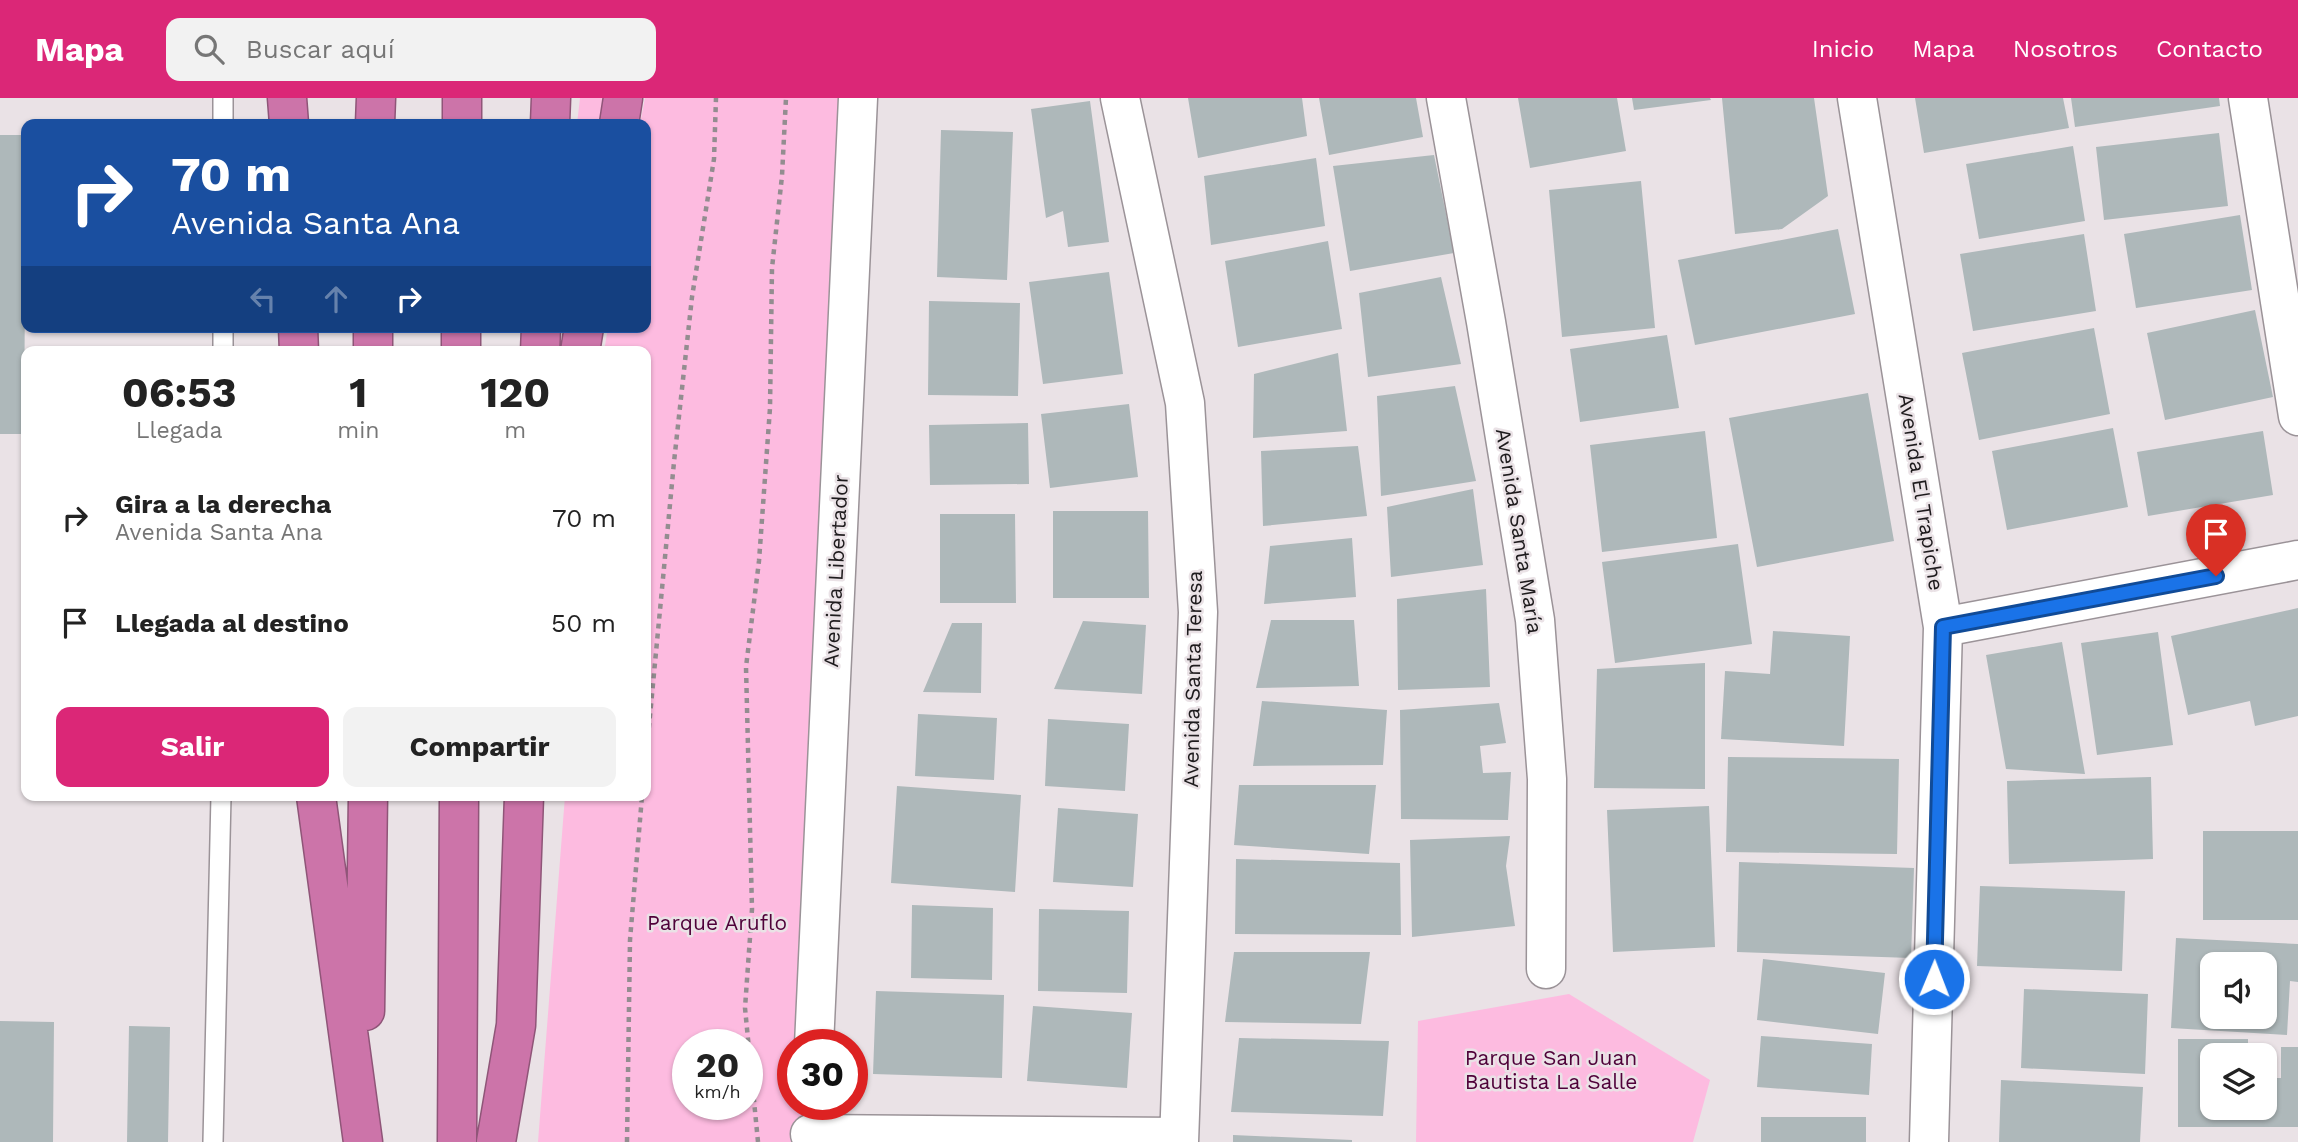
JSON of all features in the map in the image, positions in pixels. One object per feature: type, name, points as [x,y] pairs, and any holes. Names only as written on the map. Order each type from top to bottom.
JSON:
[{"type":"highway","points":[[287,98],[289,119]]},
{"type":"highway","points":[[375,119],[376,98]]},
{"type":"highway","points":[[462,98],[462,119]]},
{"type":"highway","points":[[550,119],[551,98]]},
{"type":"highway","points":[[620,119],[623,98]]},
{"type":"highway","points":[[317,801],[364,1142]]},
{"type":"highway","points":[[364,1142],[368,801]]},
{"type":"highway","points":[[457,1142],[459,801]]},
{"type":"highway","points":[[496,1142],[516,1025],[524,801]]},
{"type":"street","name":"Avenida Libertador","points":[[815,1029],[858,98]]},
{"type":"street","name":"Avenida Santa Teresa","points":[[1119,98],[1185,403],[1197,598],[1179,1139]]},
{"type":"street","name":"Avenida Santa María","points":[[1446,98],[1535,620],[1547,779],[1546,969]]},
{"type":"street","name":"Avenida El Trapiche","points":[[1857,98],[1943,627],[1929,1142]]},
{"type":"street","points":[[2248,98],[2298,416]]},
{"type":"street","points":[[1943,627],[2298,560]]},
{"type":"street","points":[[811,1127],[1179,1139]]},
{"type":"lane","points":[[223,98],[223,119]]},
{"type":"lane","points":[[214,1142],[221,801]]},
{"type":"path","points":[[651,705],[692,297],[714,159],[716,98]]},
{"type":"path","points":[[758,1142],[745,1008],[752,909],[746,667],[758,561],[770,408],[772,268],[782,176],[786,98]]},
{"type":"path","points":[[627,1142],[630,940],[642,801]]},
{"type":"green space","points":[[580,98],[604,98],[599,119],[578,119]]},
{"type":"green space","name":"Parque Aruflo","points":[[645,98],[856,98],[814,1029],[777,1029],[777,1120],[809,1120],[808,1142],[538,1142],[565,801],[651,801],[651,346],[605,346],[607,333],[651,333],[651,119],[641,119]]},
{"type":"green space","name":"Parque San Juan Bautista La Salle","points":[[1569,994],[1710,1080],[1693,1142],[1416,1142],[1418,1021]]},
{"type":"building","points":[[1188,98],[1302,98],[1307,136],[1198,158]]},
{"type":"building","points":[[1319,98],[1416,98],[1423,137],[1329,155]]},
{"type":"building","points":[[1518,98],[1617,98],[1626,151],[1530,168]]},
{"type":"building","points":[[1632,98],[1710,98],[1711,100],[1634,110]]},
{"type":"building","points":[[1722,98],[1814,98],[1828,196],[1782,229],[1735,234]]},
{"type":"building","points":[[1915,98],[2063,98],[2069,128],[1924,153]]},
{"type":"building","points":[[2071,98],[2219,98],[2220,106],[2075,127]]},
{"type":"building","points":[[1090,101],[1109,242],[1068,247],[1063,211],[1046,218],[1031,109]]},
{"type":"building","points":[[941,130],[1013,132],[1007,280],[937,277]]},
{"type":"building","points":[[2219,133],[2228,206],[2104,220],[2096,147]]},
{"type":"building","points":[[0,135],[21,135],[21,333],[25,333],[25,346],[21,346],[21,434],[0,434]]},
{"type":"building","points":[[2073,146],[2085,221],[1979,239],[1966,164]]},
{"type":"building","points":[[1434,155],[1454,253],[1350,271],[1333,166]]},
{"type":"building","points":[[1316,158],[1325,226],[1211,245],[1204,176]]},
{"type":"building","points":[[1641,181],[1655,328],[1562,337],[1549,190]]},
{"type":"building","points":[[2240,215],[2252,290],[2136,308],[2124,234]]},
{"type":"building","points":[[1838,229],[1855,314],[1695,345],[1678,260]]},
{"type":"building","points":[[2084,234],[2096,311],[1973,331],[1960,254]]},
{"type":"building","points":[[1328,241],[1342,329],[1238,347],[1225,261]]},
{"type":"building","points":[[1109,272],[1123,374],[1043,384],[1029,282]]},
{"type":"building","points":[[1441,277],[1461,364],[1368,377],[1359,293]]},
{"type":"building","points":[[929,301],[1020,303],[1018,396],[928,395]]},
{"type":"building","points":[[2255,310],[2273,397],[2165,420],[2147,333]]},
{"type":"building","points":[[2094,328],[2110,414],[1979,440],[1962,353]]},
{"type":"building","points":[[1667,335],[1679,408],[1580,422],[1570,349]]},
{"type":"building","points":[[1338,353],[1347,431],[1253,438],[1254,374]]},
{"type":"building","points":[[1455,386],[1476,481],[1381,496],[1377,396]]},
{"type":"building","points":[[1868,393],[1894,541],[1757,567],[1729,418]]},
{"type":"building","points":[[1129,404],[1138,477],[1050,488],[1041,414]]},
{"type":"building","points":[[1028,423],[1029,484],[930,485],[929,425]]},
{"type":"building","points":[[2113,428],[2128,507],[2007,530],[1992,451]]},
{"type":"building","points":[[1705,431],[1717,538],[1602,552],[1590,445]]},
{"type":"building","points":[[2263,431],[2273,495],[2148,516],[2137,452]]},
{"type":"building","points":[[1358,446],[1367,516],[1263,526],[1261,451]]},
{"type":"building","points":[[1473,489],[1483,565],[1391,577],[1387,507]]},
{"type":"building","points":[[1053,511],[1148,511],[1149,598],[1053,598]]},
{"type":"building","points":[[940,514],[1015,514],[1016,603],[940,603]]},
{"type":"building","points":[[1352,538],[1356,597],[1264,604],[1270,546]]},
{"type":"building","points":[[1738,544],[1752,644],[1615,663],[1602,562]]},
{"type":"building","points":[[1486,589],[1490,687],[1398,690],[1397,599]]},
{"type":"building","points":[[2298,608],[2298,716],[2255,726],[2250,701],[2188,715],[2171,636]]},
{"type":"building","points":[[1271,620],[1354,620],[1359,686],[1256,688]]},
{"type":"building","points":[[1083,621],[1146,625],[1142,694],[1054,689]]},
{"type":"building","points":[[952,623],[982,623],[981,693],[923,692]]},
{"type":"building","points":[[1773,631],[1850,636],[1844,746],[1721,739],[1725,671],[1770,674]]},
{"type":"building","points":[[2158,632],[2173,745],[2097,755],[2081,643]]},
{"type":"building","points":[[2062,642],[2085,774],[2006,769],[1986,655]]},
{"type":"building","points":[[1705,663],[1705,789],[1594,788],[1597,669]]},
{"type":"building","points":[[1262,701],[1387,710],[1383,765],[1253,766]]},
{"type":"building","points":[[1499,703],[1506,743],[1480,746],[1483,773],[1511,772],[1508,820],[1401,819],[1400,710]]},
{"type":"building","points":[[918,714],[997,718],[994,780],[915,776]]},
{"type":"building","points":[[1048,719],[1129,724],[1125,791],[1045,786]]},
{"type":"building","points":[[1728,757],[1899,759],[1897,854],[1726,852]]},
{"type":"building","points":[[2151,777],[2153,859],[2009,864],[2007,781]]},
{"type":"building","points":[[1239,785],[1376,785],[1369,854],[1234,845]]},
{"type":"building","points":[[897,786],[1021,795],[1015,892],[891,883]]},
{"type":"building","points":[[1709,806],[1715,947],[1613,952],[1607,810]]},
{"type":"building","points":[[1058,808],[1138,814],[1133,887],[1053,882]]},
{"type":"building","points":[[2203,831],[2298,831],[2298,920],[2203,920]]},
{"type":"building","points":[[1510,836],[1506,866],[1515,926],[1412,937],[1410,840]]},
{"type":"building","points":[[1236,859],[1400,863],[1401,935],[1235,934]]},
{"type":"building","points":[[1739,862],[1914,868],[1911,958],[1737,952]]},
{"type":"building","points":[[1980,886],[2125,891],[2122,971],[1977,966]]},
{"type":"building","points":[[912,905],[993,908],[992,980],[911,978]]},
{"type":"building","points":[[1039,909],[1129,911],[1127,993],[1038,991]]},
{"type":"building","points":[[2176,938],[2298,944],[2298,982],[2290,981],[2287,1035],[2171,1028]]},
{"type":"building","points":[[1234,952],[1370,952],[1361,1024],[1225,1022]]},
{"type":"building","points":[[1763,959],[1885,973],[1878,1034],[1757,1020]]},
{"type":"building","points":[[2024,989],[2148,994],[2145,1074],[2021,1068]]},
{"type":"building","points":[[876,991],[1004,995],[1002,1078],[873,1074]]},
{"type":"building","points":[[1033,1006],[1132,1013],[1127,1088],[1027,1081]]},
{"type":"building","points":[[0,1021],[54,1022],[53,1142],[0,1142]]},
{"type":"building","points":[[129,1026],[170,1027],[168,1142],[127,1142]]},
{"type":"building","points":[[1761,1036],[1872,1044],[1869,1095],[1757,1087]]},
{"type":"building","points":[[1239,1038],[1389,1041],[1383,1116],[1231,1112]]},
{"type":"building","points":[[2178,1039],[2248,1039],[2248,1043],[2200,1043],[2200,1120],[2277,1120],[2277,1078],[2281,1078],[2281,1047],[2298,1047],[2298,1127],[2178,1127]]},
{"type":"building","points":[[2001,1080],[2143,1087],[2140,1142],[1999,1142]]},
{"type":"building","points":[[1761,1117],[1866,1117],[1866,1142],[1761,1142]]},
{"type":"building","points":[[1233,1135],[1352,1140],[1352,1142],[1233,1142]]},
{"type":"route","points":[[1934,979],[1943,627],[2216,576]]}]
